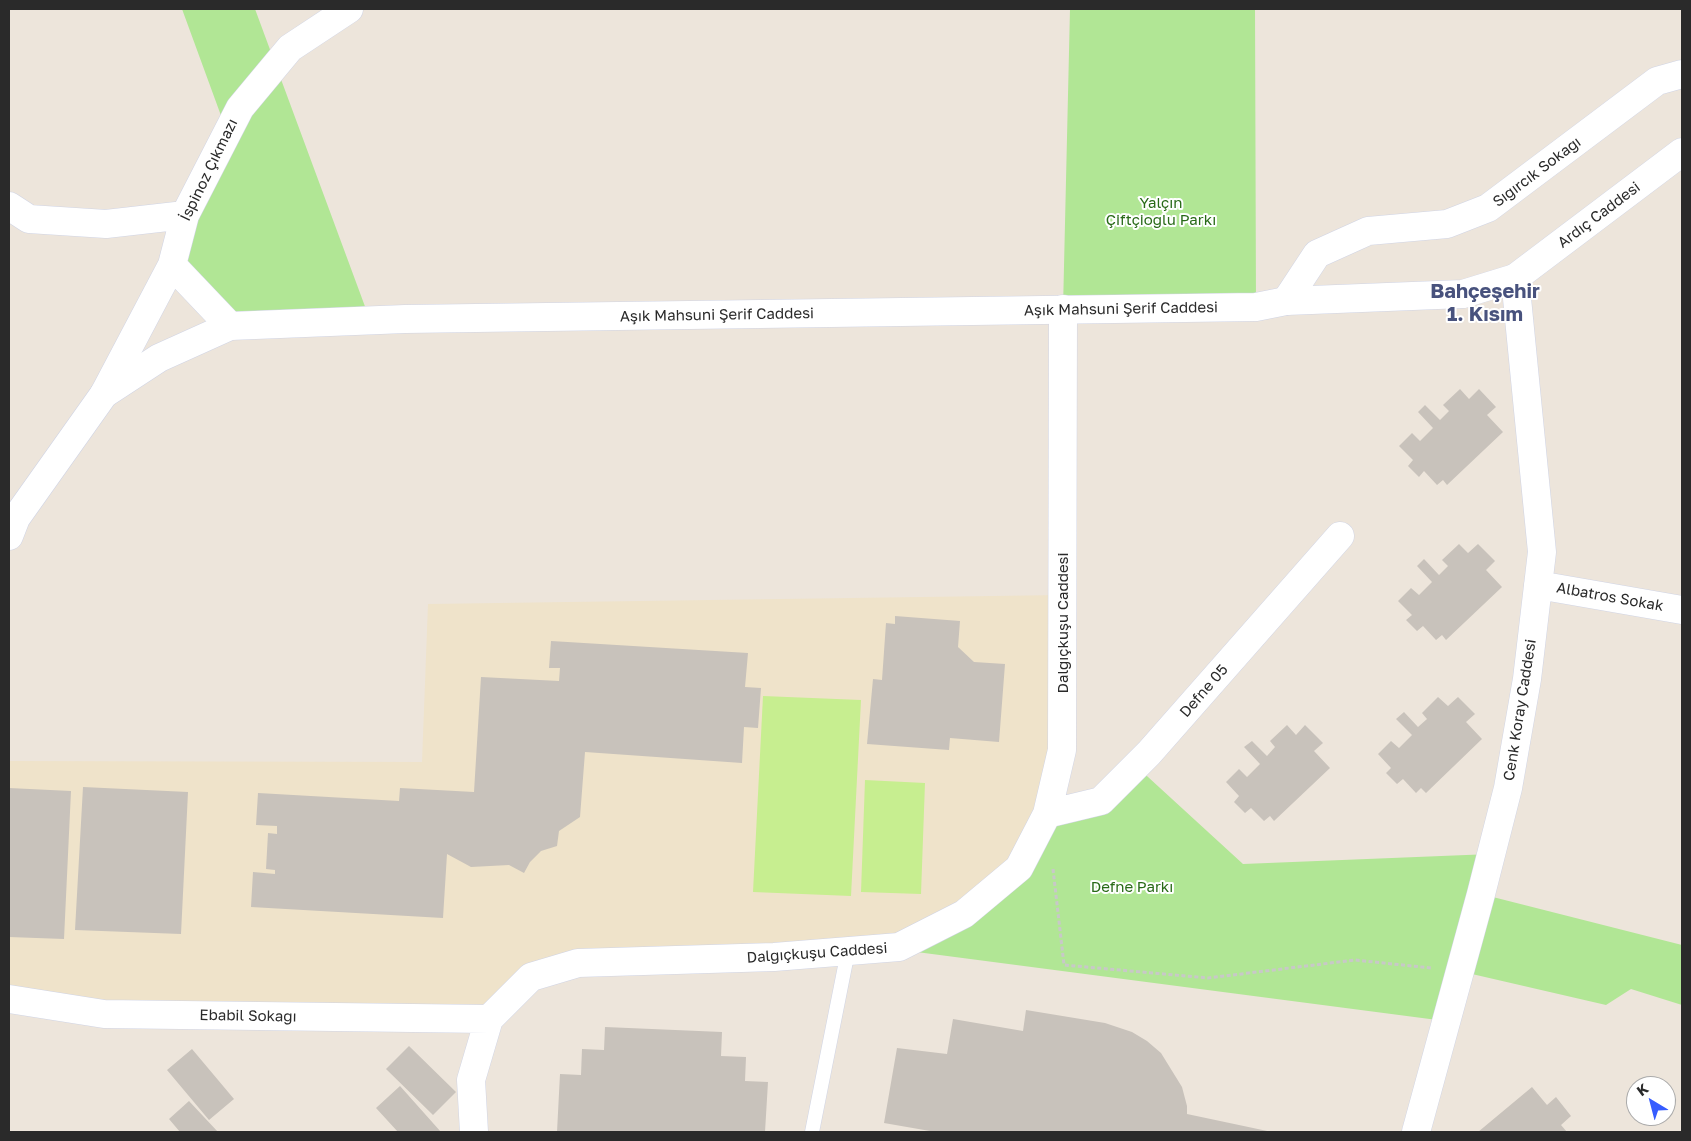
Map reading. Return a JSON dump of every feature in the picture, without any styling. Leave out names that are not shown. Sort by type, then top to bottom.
[{"type":"street","name":"İspinoz Çıkmazı","points":[[104,394],[172,265],[185,215],[240,108],[290,48],[349,9]]},
{"type":"street","name":"Sığırcık Sokağı","points":[[1286,301],[1317,254],[1368,231],[1447,224],[1488,208],[1657,81],[1682,74]]},
{"type":"street","name":"Ardıç Caddesi","points":[[1515,278],[1682,152]]},
{"type":"street","points":[[9,206],[28,219],[106,224],[185,215]]},
{"type":"street","points":[[172,265],[230,326]]},
{"type":"street","name":"Aşık Mahsuni Şerif Caddesi","points":[[9,536],[16,518],[104,394],[159,358],[230,326],[396,320],[1256,307],[1286,301],[1463,294],[1515,278]]},
{"type":"street","name":"Cenk Koray Caddesi","points":[[1416,1132],[1508,788],[1527,679],[1542,552],[1515,278]]},
{"type":"street","name":"Dalgıçkuşu Caddesi","points":[[474,1132],[471,1080],[489,1019],[531,977],[578,963],[774,957],[899,947],[964,914],[1019,868],[1047,814],[1062,750],[1063,310]]},
{"type":"street","name":"Defne 05","points":[[1047,814],[1101,801],[1149,753],[1340,536]]},
{"type":"street","name":"Albatros Sokak","points":[[1538,585],[1682,610]]},
{"type":"street","name":"Ebabil Sokağı","points":[[9,999],[104,1014],[489,1019]]},
{"type":"lane","points":[[812,1132],[848,951]]},
{"type":"path","points":[[1052,862],[1064,965],[1208,978],[1355,960],[1459,971]]},
{"type":"shaded area","points":[[1063,595],[1062,750],[1019,868],[899,947],[578,963],[489,1019],[9,999],[9,761],[422,762],[428,604]]},
{"type":"green space","points":[[182,9],[255,9],[370,320],[230,326],[172,265],[227,132]]},
{"type":"green space","name":"Yalçın Çiftçioğlu Parkı","points":[[1070,9],[1255,9],[1256,307],[1063,309]]},
{"type":"green space","points":[[763,696],[861,700],[851,896],[753,892]]},
{"type":"green space","name":"Defne Parkı","points":[[1136,766],[1243,864],[1491,854],[1481,894],[1682,945],[1682,1005],[1631,989],[1606,1005],[1459,971],[1445,1021],[886,948],[964,914],[1047,814]]},
{"type":"green space","points":[[865,780],[925,783],[921,894],[861,892]]},
{"type":"building","points":[[1460,389],[1469,399],[1479,389],[1496,407],[1487,415],[1503,432],[1447,485],[1443,480],[1437,485],[1424,471],[1419,477],[1408,466],[1413,460],[1399,446],[1412,433],[1420,441],[1433,428],[1418,412],[1425,405],[1440,420],[1449,411],[1443,405]]},
{"type":"building","points":[[1459,544],[1468,553],[1478,544],[1495,561],[1486,570],[1502,587],[1446,640],[1442,635],[1436,640],[1423,626],[1417,631],[1406,620],[1412,615],[1398,601],[1411,588],[1419,595],[1432,582],[1417,566],[1424,559],[1439,575],[1448,566],[1442,560]]},
{"type":"building","points":[[895,616],[960,621],[958,647],[974,662],[1005,664],[999,742],[950,738],[949,750],[867,744],[873,679],[882,680],[886,623],[895,624]]},
{"type":"building","points":[[551,641],[748,653],[745,687],[761,688],[758,728],[744,727],[742,763],[585,752],[580,817],[559,831],[557,846],[541,851],[530,862],[524,873],[509,865],[471,867],[447,854],[443,918],[251,907],[253,872],[275,874],[275,870],[266,869],[268,833],[277,834],[277,826],[256,825],[258,793],[399,801],[400,788],[474,792],[481,677],[559,681],[560,668],[549,668]]},
{"type":"building","points":[[1438,697],[1448,706],[1458,697],[1475,714],[1466,722],[1482,739],[1426,793],[1421,788],[1416,793],[1403,779],[1397,784],[1386,773],[1391,768],[1378,754],[1391,741],[1399,748],[1412,735],[1396,719],[1404,712],[1418,727],[1427,719],[1422,713]]},
{"type":"building","points":[[1287,725],[1296,735],[1305,725],[1323,743],[1314,751],[1330,768],[1274,821],[1270,816],[1264,821],[1251,808],[1245,813],[1234,802],[1239,796],[1226,782],[1239,769],[1247,777],[1260,764],[1244,747],[1252,741],[1267,756],[1275,747],[1270,741]]},
{"type":"building","points":[[83,787],[188,792],[181,934],[75,930]]},
{"type":"building","points":[[9,788],[71,791],[64,939],[9,937]]},
{"type":"building","points":[[1026,1010],[1105,1023],[1132,1032],[1147,1041],[1161,1053],[1182,1087],[1187,1114],[1272,1132],[930,1132],[884,1123],[897,1048],[947,1054],[953,1019],[1023,1031]]},
{"type":"building","points":[[605,1027],[722,1032],[721,1056],[746,1057],[745,1081],[768,1082],[765,1132],[557,1132],[560,1074],[581,1075],[582,1049],[604,1050]]},
{"type":"building","points":[[409,1046],[456,1092],[433,1115],[386,1069]]},
{"type":"building","points":[[192,1049],[234,1099],[209,1120],[167,1070]]},
{"type":"building","points":[[400,1086],[441,1132],[398,1132],[376,1108]]},
{"type":"building","points":[[1532,1087],[1547,1105],[1556,1097],[1571,1116],[1561,1125],[1567,1132],[1478,1132]]},
{"type":"building","points":[[189,1101],[218,1132],[180,1132],[169,1119]]},
{"type":"district","name":"Bahçeşehir 1. Kısım","points":[[1485,304]]}]
